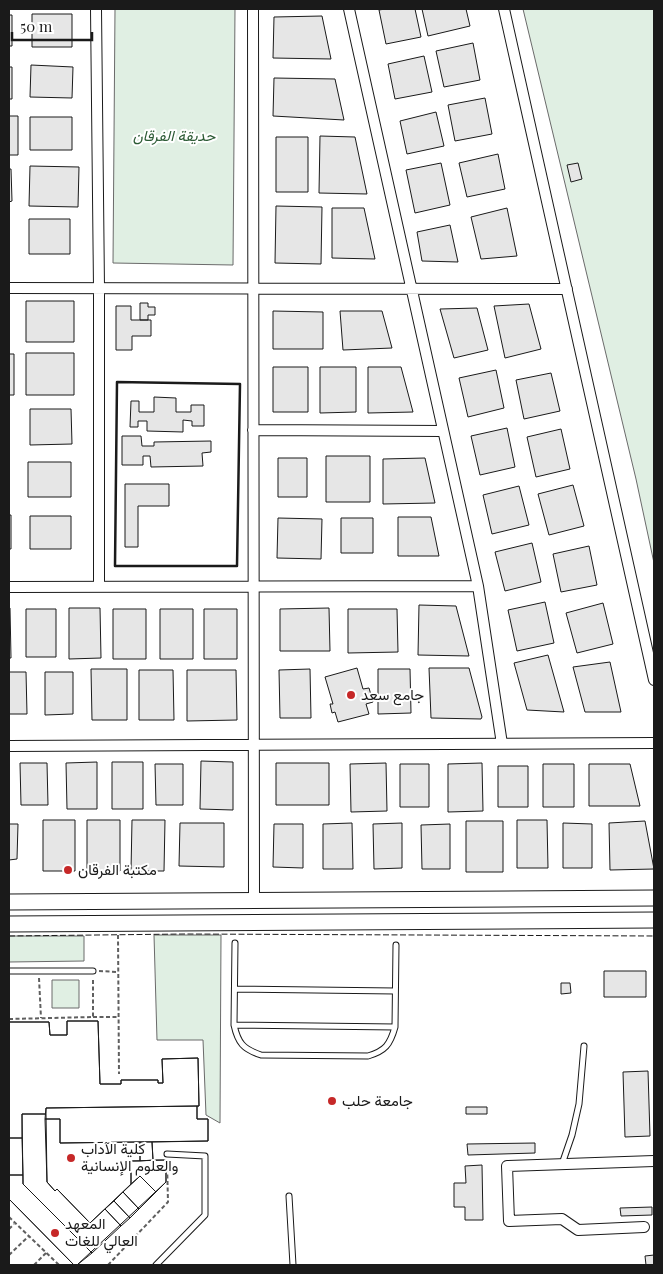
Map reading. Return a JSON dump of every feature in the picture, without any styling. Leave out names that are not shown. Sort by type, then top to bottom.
[{"type":"main road","points":[[9,902],[654,898]]},
{"type":"main road","points":[[9,924],[654,920]]},
{"type":"street","points":[[96,9],[99,288],[99,586]]},
{"type":"street","points":[[254,9],[254,901]]},
{"type":"street","points":[[349,9],[478,586],[502,744]]},
{"type":"street","points":[[504,9],[654,680]]},
{"type":"street","points":[[9,288],[567,289]]},
{"type":"street","points":[[254,430],[443,431]]},
{"type":"street","points":[[9,587],[478,586]]},
{"type":"street","points":[[9,746],[654,743]]},
{"type":"street","points":[[644,1227],[578,1230],[562,1219],[508,1221],[507,1166],[654,1161]]},
{"type":"lane","points":[[235,943],[234,1025],[237,1037],[246,1050],[260,1055],[368,1056],[382,1052],[392,1038],[395,1027],[396,944]]},
{"type":"lane","points":[[9,971],[93,971]]},
{"type":"lane","points":[[235,989],[395,991]]},
{"type":"lane","points":[[234,1025],[395,1027]]},
{"type":"lane","points":[[562,1164],[572,1135],[578,1104],[584,1046]]},
{"type":"lane","points":[[156,1265],[206,1216],[205,1156],[167,1154]]},
{"type":"lane","points":[[289,1196],[293,1265]]},
{"type":"path","points":[[118,923],[118,1074]]},
{"type":"path","points":[[39,971],[40,1018]]},
{"type":"path","points":[[93,1017],[93,971],[118,972]]},
{"type":"path","points":[[9,1019],[118,1017]]},
{"type":"path","points":[[108,1265],[168,1202],[167,1154]]},
{"type":"path","points":[[9,1217],[59,1265]]},
{"type":"path","points":[[9,1229],[15,1223]]},
{"type":"path","points":[[9,1255],[29,1236]]},
{"type":"path","points":[[34,1265],[46,1253]]},
{"type":"green space","name":"حديقة الفرقان","points":[[115,9],[235,9],[233,265],[113,263]]},
{"type":"green space","points":[[523,9],[654,9],[654,563],[636,479]]},
{"type":"green space","points":[[154,935],[221,935],[220,1123],[206,1115],[203,1040],[157,1040]]},
{"type":"green space","points":[[9,936],[84,936],[84,961],[9,962]]},
{"type":"green space","points":[[52,980],[79,980],[79,1008],[52,1008]]},
{"type":"building","points":[[415,9],[421,37],[386,44],[379,10]]},
{"type":"building","points":[[422,9],[466,9],[470,26],[428,36]]},
{"type":"building","points":[[32,14],[72,14],[72,47],[32,47]]},
{"type":"building","points":[[9,15],[12,15],[12,46],[9,46]]},
{"type":"building","points":[[322,16],[331,59],[273,58],[274,17]]},
{"type":"building","points":[[473,43],[480,80],[444,87],[436,51]]},
{"type":"building","points":[[424,56],[432,92],[395,99],[388,64]]},
{"type":"building","points":[[31,65],[73,67],[72,98],[30,97]]},
{"type":"building","points":[[9,67],[12,67],[12,99],[9,99]]},
{"type":"building","points":[[274,78],[335,79],[344,120],[273,116]]},
{"type":"building","points":[[485,98],[492,134],[455,141],[448,105]]},
{"type":"building","points":[[436,112],[444,146],[407,154],[400,121]]},
{"type":"building","points":[[9,116],[18,116],[18,155],[9,155]]},
{"type":"building","points":[[30,117],[72,117],[72,150],[30,150]]},
{"type":"building","points":[[320,136],[355,137],[367,194],[319,193]]},
{"type":"building","points":[[276,137],[308,137],[308,192],[276,192]]},
{"type":"building","points":[[498,154],[505,189],[467,197],[459,163]]},
{"type":"building","points":[[441,163],[450,205],[415,213],[406,170]]},
{"type":"building","points":[[578,163],[582,179],[571,182],[567,165]]},
{"type":"building","points":[[30,166],[79,167],[78,207],[29,206]]},
{"type":"building","points":[[9,169],[11,169],[12,201],[9,202]]},
{"type":"building","points":[[276,206],[322,207],[321,264],[275,263]]},
{"type":"building","points":[[332,208],[364,208],[375,259],[332,258]]},
{"type":"building","points":[[507,208],[517,256],[481,259],[471,217]]},
{"type":"building","points":[[29,219],[70,219],[70,254],[29,254]]},
{"type":"building","points":[[450,225],[458,262],[422,261],[417,232]]},
{"type":"building","points":[[26,301],[74,301],[74,342],[26,342]]},
{"type":"building","points":[[140,303],[148,303],[148,307],[155,307],[155,315],[148,315],[148,320],[140,320]]},
{"type":"building","points":[[529,304],[541,349],[505,358],[494,306]]},
{"type":"building","points":[[116,306],[131,306],[131,320],[151,320],[151,336],[132,336],[132,350],[116,350]]},
{"type":"building","points":[[477,308],[488,350],[454,358],[440,309]]},
{"type":"building","points":[[273,311],[323,312],[323,349],[273,349]]},
{"type":"building","points":[[340,311],[382,311],[392,348],[343,350]]},
{"type":"building","points":[[26,353],[74,353],[74,395],[26,395]]},
{"type":"building","points":[[9,354],[14,354],[14,395],[9,395]]},
{"type":"building","points":[[273,367],[308,367],[308,412],[273,412]]},
{"type":"building","points":[[320,367],[356,367],[356,412],[320,413]]},
{"type":"building","points":[[368,367],[401,367],[413,412],[368,413]]},
{"type":"building","points":[[496,370],[504,408],[468,417],[459,378]]},
{"type":"building","points":[[551,373],[560,411],[524,419],[516,380]]},
{"type":"building","points":[[154,397],[176,398],[176,412],[191,412],[191,405],[204,405],[204,426],[192,426],[192,421],[183,420],[183,432],[147,431],[147,421],[138,421],[138,427],[130,427],[131,401],[139,401],[139,412],[154,412]]},
{"type":"building","points":[[30,409],[71,409],[72,444],[30,445]]},
{"type":"building","points":[[507,428],[515,467],[480,475],[471,436]]},
{"type":"building","points":[[561,429],[570,469],[536,477],[527,437]]},
{"type":"building","points":[[122,436],[141,436],[142,446],[154,446],[154,442],[211,441],[211,452],[202,453],[203,466],[151,467],[150,456],[143,456],[143,465],[122,465]]},
{"type":"building","points":[[326,456],[370,456],[370,502],[326,502]]},
{"type":"building","points":[[278,458],[307,458],[307,497],[278,497]]},
{"type":"building","points":[[425,458],[435,503],[383,504],[383,459]]},
{"type":"building","points":[[28,462],[71,462],[71,497],[28,497]]},
{"type":"building","points":[[125,484],[169,484],[169,506],[138,506],[138,547],[125,547]]},
{"type":"building","points":[[573,485],[584,526],[549,535],[538,494]]},
{"type":"building","points":[[519,486],[529,525],[492,534],[483,495]]},
{"type":"building","points":[[9,515],[11,515],[11,549],[9,549]]},
{"type":"building","points":[[30,516],[71,516],[71,549],[30,549]]},
{"type":"building","points":[[398,517],[431,517],[439,556],[398,556]]},
{"type":"building","points":[[278,518],[322,519],[321,559],[277,558]]},
{"type":"building","points":[[341,518],[373,518],[373,553],[341,553]]},
{"type":"building","points":[[532,543],[541,582],[505,591],[495,552]]},
{"type":"building","points":[[589,546],[597,585],[561,592],[553,554]]},
{"type":"building","points":[[545,602],[554,643],[517,651],[508,610]]},
{"type":"building","points":[[603,603],[613,644],[577,653],[566,613]]},
{"type":"building","points":[[419,605],[456,606],[469,656],[418,655]]},
{"type":"building","points":[[10,608],[11,658],[9,658]]},
{"type":"building","points":[[69,608],[100,608],[101,658],[69,659]]},
{"type":"building","points":[[329,608],[330,651],[280,651],[280,609]]},
{"type":"building","points":[[26,609],[56,609],[56,657],[26,657]]},
{"type":"building","points":[[113,609],[146,609],[146,659],[113,659]]},
{"type":"building","points":[[160,609],[193,609],[193,659],[160,659]]},
{"type":"building","points":[[204,609],[237,609],[237,659],[204,659]]},
{"type":"building","points":[[348,609],[397,609],[398,652],[348,653]]},
{"type":"building","points":[[548,655],[564,712],[527,710],[514,663]]},
{"type":"building","points":[[610,662],[621,712],[585,712],[573,667]]},
{"type":"building","name":"جامع سعد","points":[[357,668],[363,689],[369,688],[373,702],[366,704],[369,714],[338,722],[335,712],[332,713],[330,704],[333,704],[325,677]]},
{"type":"building","points":[[429,668],[469,668],[481,719],[431,718]]},
{"type":"building","points":[[91,669],[127,669],[127,720],[92,720]]},
{"type":"building","points":[[310,669],[311,718],[280,718],[279,670]]},
{"type":"building","points":[[378,669],[410,669],[411,713],[378,714]]},
{"type":"building","points":[[139,670],[173,670],[174,720],[139,720]]},
{"type":"building","points":[[187,670],[236,670],[237,720],[187,721]]},
{"type":"building","points":[[9,672],[26,672],[27,714],[9,714]]},
{"type":"building","points":[[45,672],[73,672],[73,714],[45,715]]},
{"type":"building","points":[[201,761],[233,762],[233,810],[200,809]]},
{"type":"building","points":[[97,762],[97,809],[67,809],[66,763]]},
{"type":"building","points":[[112,762],[143,762],[143,809],[112,809]]},
{"type":"building","points":[[20,763],[47,763],[48,805],[21,805]]},
{"type":"building","points":[[276,763],[329,763],[329,805],[276,805]]},
{"type":"building","points":[[386,763],[387,811],[351,812],[350,764]]},
{"type":"building","points":[[482,763],[483,811],[448,812],[448,764]]},
{"type":"building","points":[[155,764],[183,764],[183,805],[156,805]]},
{"type":"building","points":[[400,764],[429,764],[429,807],[400,807]]},
{"type":"building","points":[[543,764],[574,764],[574,807],[543,807]]},
{"type":"building","points":[[589,764],[630,764],[640,806],[589,806]]},
{"type":"building","points":[[498,766],[528,766],[528,807],[498,807]]},
{"type":"building","points":[[43,820],[75,820],[75,871],[43,871]]},
{"type":"building","points":[[87,820],[120,820],[120,871],[87,871]]},
{"type":"building","points":[[132,820],[165,820],[164,871],[131,871]]},
{"type":"building","points":[[517,820],[547,820],[548,868],[517,868]]},
{"type":"building","points":[[466,821],[503,821],[503,872],[466,872]]},
{"type":"building","points":[[645,821],[654,869],[610,870],[609,823]]},
{"type":"building","points":[[180,823],[224,823],[224,867],[179,866]]},
{"type":"building","points":[[352,823],[353,869],[323,869],[323,824]]},
{"type":"building","points":[[402,823],[402,868],[374,869],[373,824]]},
{"type":"building","points":[[563,823],[592,824],[592,868],[563,868]]},
{"type":"building","points":[[9,824],[18,824],[17,859],[9,860]]},
{"type":"building","points":[[274,824],[303,824],[303,868],[273,867]]},
{"type":"building","points":[[450,824],[450,869],[422,869],[421,825]]},
{"type":"building","points":[[604,971],[646,971],[646,997],[604,997]]},
{"type":"building","points":[[561,983],[570,983],[571,993],[561,994]]},
{"type":"building","points":[[67,1021],[98,1021],[100,1084],[121,1084],[121,1080],[158,1080],[158,1083],[163,1083],[162,1059],[198,1058],[199,1106],[197,1106],[197,1119],[208,1119],[208,1141],[152,1142],[153,1160],[166,1160],[166,1182],[77,1265],[74,1265],[9,1199],[9,1175],[23,1175],[22,1138],[9,1138],[9,1022],[49,1022],[50,1035],[67,1035]],"holes":[[[45,1119],[60,1119],[60,1143],[140,1142],[140,1161],[131,1161],[131,1184],[90,1223],[57,1189],[55,1191],[47,1182]]]},
{"type":"building","points":[[67,1021],[98,1021],[100,1084],[121,1084],[121,1080],[158,1080],[158,1083],[163,1083],[162,1059],[198,1058],[199,1106],[46,1108],[46,1114],[22,1114],[22,1138],[9,1138],[9,1022],[49,1022],[50,1035],[67,1035]]},
{"type":"building","points":[[648,1071],[650,1136],[625,1137],[623,1072]]},
{"type":"building","points":[[197,1106],[197,1119],[208,1119],[208,1141],[60,1143],[60,1119],[45,1119],[46,1108]]},
{"type":"building","points":[[466,1107],[487,1107],[487,1114],[466,1114]]},
{"type":"building","points":[[22,1114],[46,1114],[47,1182],[55,1191],[57,1189],[90,1223],[105,1209],[121,1226],[92,1253],[23,1184]]},
{"type":"building","points":[[140,1142],[152,1142],[153,1160],[140,1161]]},
{"type":"building","points":[[535,1143],[535,1153],[468,1155],[467,1144]]},
{"type":"building","points":[[166,1160],[166,1182],[156,1192],[140,1176],[131,1184],[131,1161]]},
{"type":"building","points":[[482,1165],[483,1220],[465,1220],[465,1207],[454,1207],[454,1183],[466,1183],[465,1166]]},
{"type":"building","points":[[9,1175],[23,1175],[23,1184],[92,1253],[77,1265],[74,1265],[9,1199]]},
{"type":"building","points":[[140,1176],[156,1192],[139,1209],[123,1192]]},
{"type":"building","points":[[123,1192],[139,1209],[130,1218],[114,1201]]},
{"type":"building","points":[[114,1201],[130,1218],[121,1226],[105,1209]]},
{"type":"building","points":[[652,1207],[652,1215],[621,1216],[620,1208]]},
{"type":"building","points":[[654,1255],[654,1265],[646,1265],[645,1256]]},
{"type":"fence","points":[[9,936],[185,934],[654,936]]},
{"type":"wall","points":[[117,382],[240,384],[237,566],[115,566],[117,382]]},
{"type":"place","name":"جامع سعد","points":[[351,695]]},
{"type":"place","name":"مكتبة الفرقان","points":[[68,870]]},
{"type":"place","name":"جامعة حلب","points":[[332,1101]]},
{"type":"place","name":"كلية الآداب والعلوم الإنسانية","points":[[71,1158]]},
{"type":"place","name":"المعهد العالي للغات","points":[[55,1233]]}]
